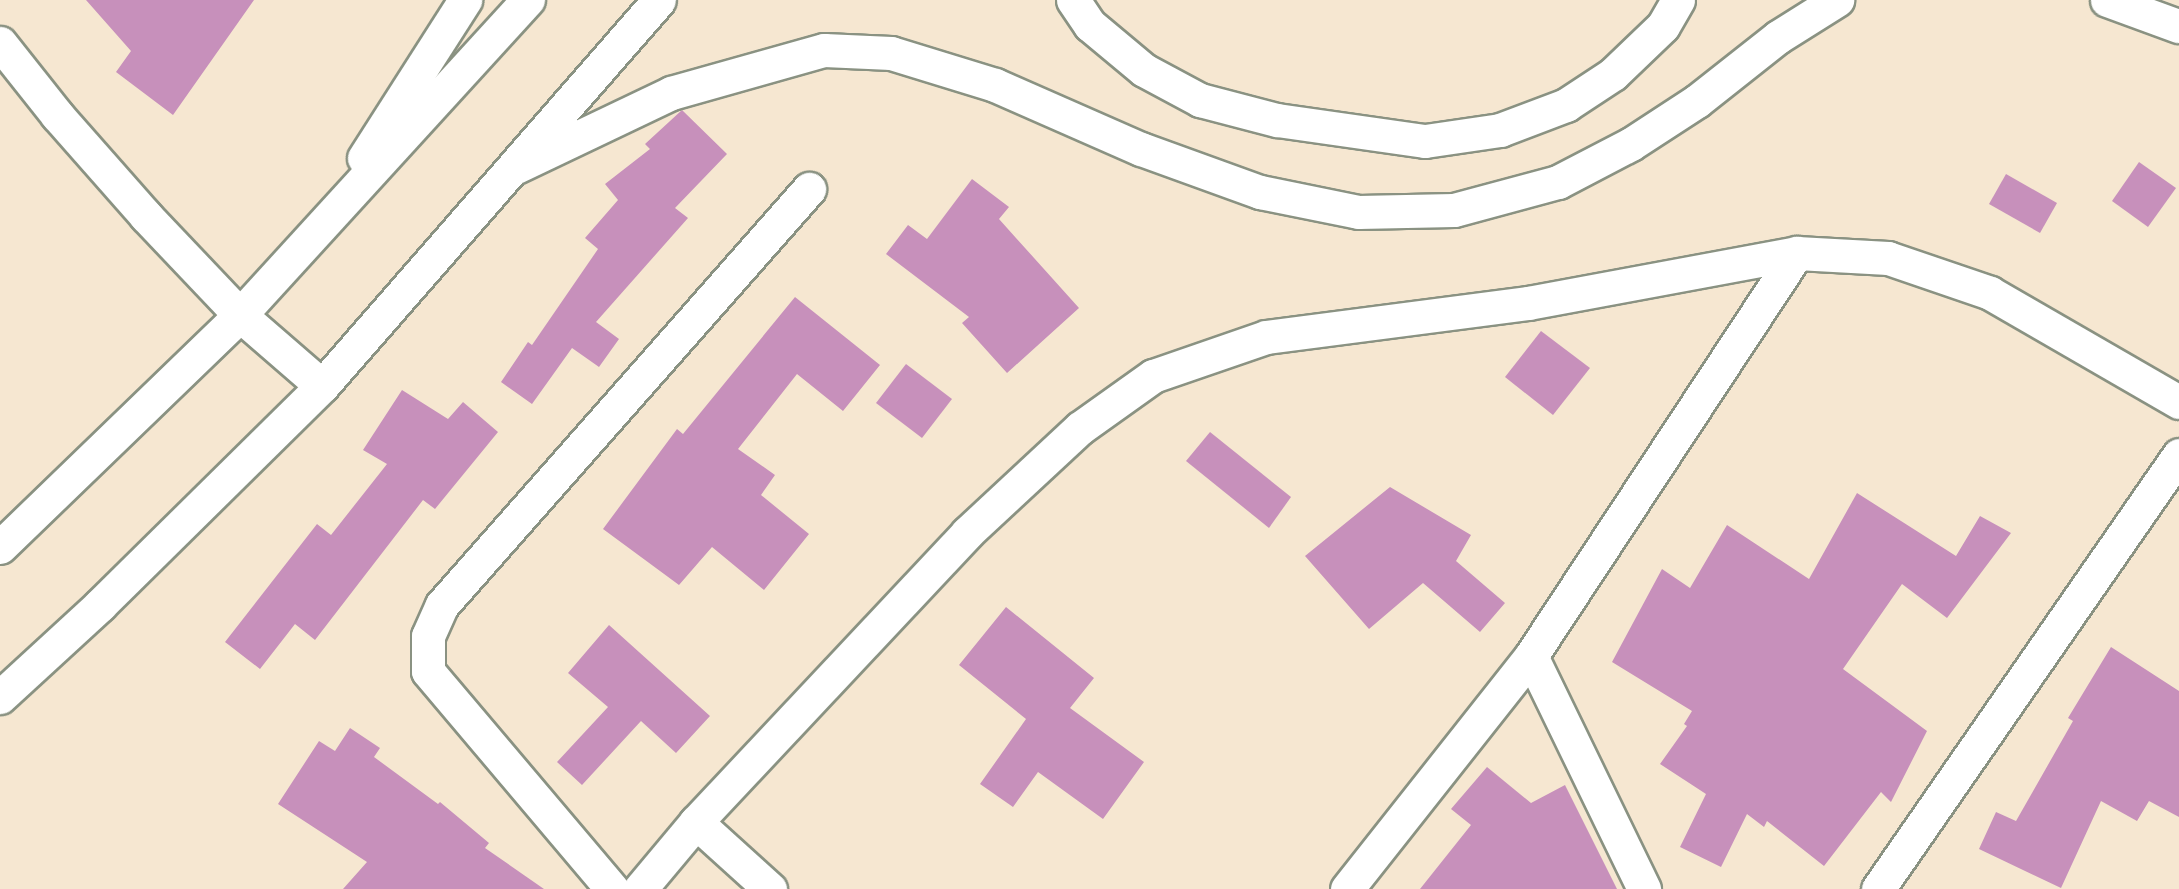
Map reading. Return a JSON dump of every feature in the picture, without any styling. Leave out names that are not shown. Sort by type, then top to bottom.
[{"type":"main road","points":[[335,209],[388,117],[465,0]]},
{"type":"main road","points":[[0,547],[240,315],[528,0]]},
{"type":"main road","points":[[0,697],[100,605],[322,386],[516,167],[659,0]]},
{"type":"main road","points":[[1072,0],[1090,25],[1144,70],[1200,100],[1289,122],[1425,141],[1500,130],[1566,105],[1612,74],[1663,26],[1678,0]]},
{"type":"main road","points":[[516,167],[671,93],[824,50],[891,53],[995,85],[1140,148],[1260,192],[1358,212],[1454,210],[1558,182],[1631,144],[1697,101],[1779,37],[1837,0]]},
{"type":"main road","points":[[2106,0],[2178,26]]},
{"type":"main road","points":[[0,43],[64,124],[240,315],[322,386]]},
{"type":"main road","points":[[612,889],[428,671],[428,636],[442,605],[808,189]]},
{"type":"main road","points":[[640,889],[696,822],[967,532],[1080,428],[1153,376],[1266,337],[1528,303],[1797,253],[1888,258],[1990,293],[2179,402]]},
{"type":"main road","points":[[1347,889],[1531,656],[1797,253]]},
{"type":"main road","points":[[1878,889],[2179,455]]},
{"type":"main road","points":[[1531,656],[1644,889]]},
{"type":"main road","points":[[696,822],[770,889]]},
{"type":"building","points":[[86,0],[254,0],[173,115],[116,72],[131,51]]},
{"type":"building","points":[[682,110],[727,154],[675,208],[688,218],[596,322],[619,339],[599,367],[572,348],[532,404],[501,382],[528,342],[532,345],[598,249],[585,238],[618,200],[605,184],[650,149],[645,144]]},
{"type":"building","points":[[2139,162],[2176,188],[2148,227],[2112,201]]},
{"type":"building","points":[[2006,174],[2057,203],[2040,233],[1989,204]]},
{"type":"building","points":[[972,179],[1009,207],[999,219],[1079,308],[1007,373],[962,323],[969,317],[886,254],[908,225],[927,239]]},
{"type":"building","points":[[795,297],[880,365],[843,411],[797,374],[738,449],[775,475],[761,495],[809,534],[764,590],[712,547],[679,585],[603,529],[677,429],[683,434]]},
{"type":"building","points":[[1541,331],[1590,368],[1553,415],[1505,377]]},
{"type":"building","points":[[906,364],[952,399],[922,438],[876,403]]},
{"type":"building","points":[[402,390],[448,419],[463,402],[498,432],[435,509],[423,500],[315,640],[295,624],[260,669],[225,642],[317,524],[331,535],[387,464],[363,450]]},
{"type":"building","points":[[1210,432],[1291,497],[1269,528],[1186,461]]},
{"type":"building","points":[[1390,487],[1471,535],[1456,561],[1505,603],[1480,632],[1423,583],[1369,629],[1305,556]]},
{"type":"building","points":[[1857,493],[1956,556],[1980,516],[2011,533],[1947,618],[1902,584],[1843,669],[1927,731],[1891,802],[1881,792],[1824,866],[1767,821],[1764,827],[1747,814],[1721,867],[1680,847],[1706,794],[1660,764],[1687,726],[1684,724],[1692,711],[1612,662],[1662,569],[1690,588],[1727,525],[1809,579]]},
{"type":"building","points":[[1006,607],[1094,678],[1070,708],[1144,762],[1103,819],[1038,772],[1013,807],[980,784],[1026,719],[959,665]]},
{"type":"building","points":[[609,625],[710,716],[676,753],[641,721],[582,785],[557,762],[608,707],[568,673]]},
{"type":"building","points":[[2111,647],[2179,691],[2179,817],[2149,801],[2137,821],[2101,801],[2061,888],[1979,849],[1996,812],[2016,821],[2073,721],[2068,718]]},
{"type":"building","points":[[350,728],[380,748],[374,757],[438,804],[440,802],[489,843],[485,848],[544,889],[343,889],[367,862],[278,804],[319,741],[335,751]]},
{"type":"building","points":[[1487,767],[1531,803],[1565,785],[1617,889],[1420,889],[1471,825],[1451,809]]}]
